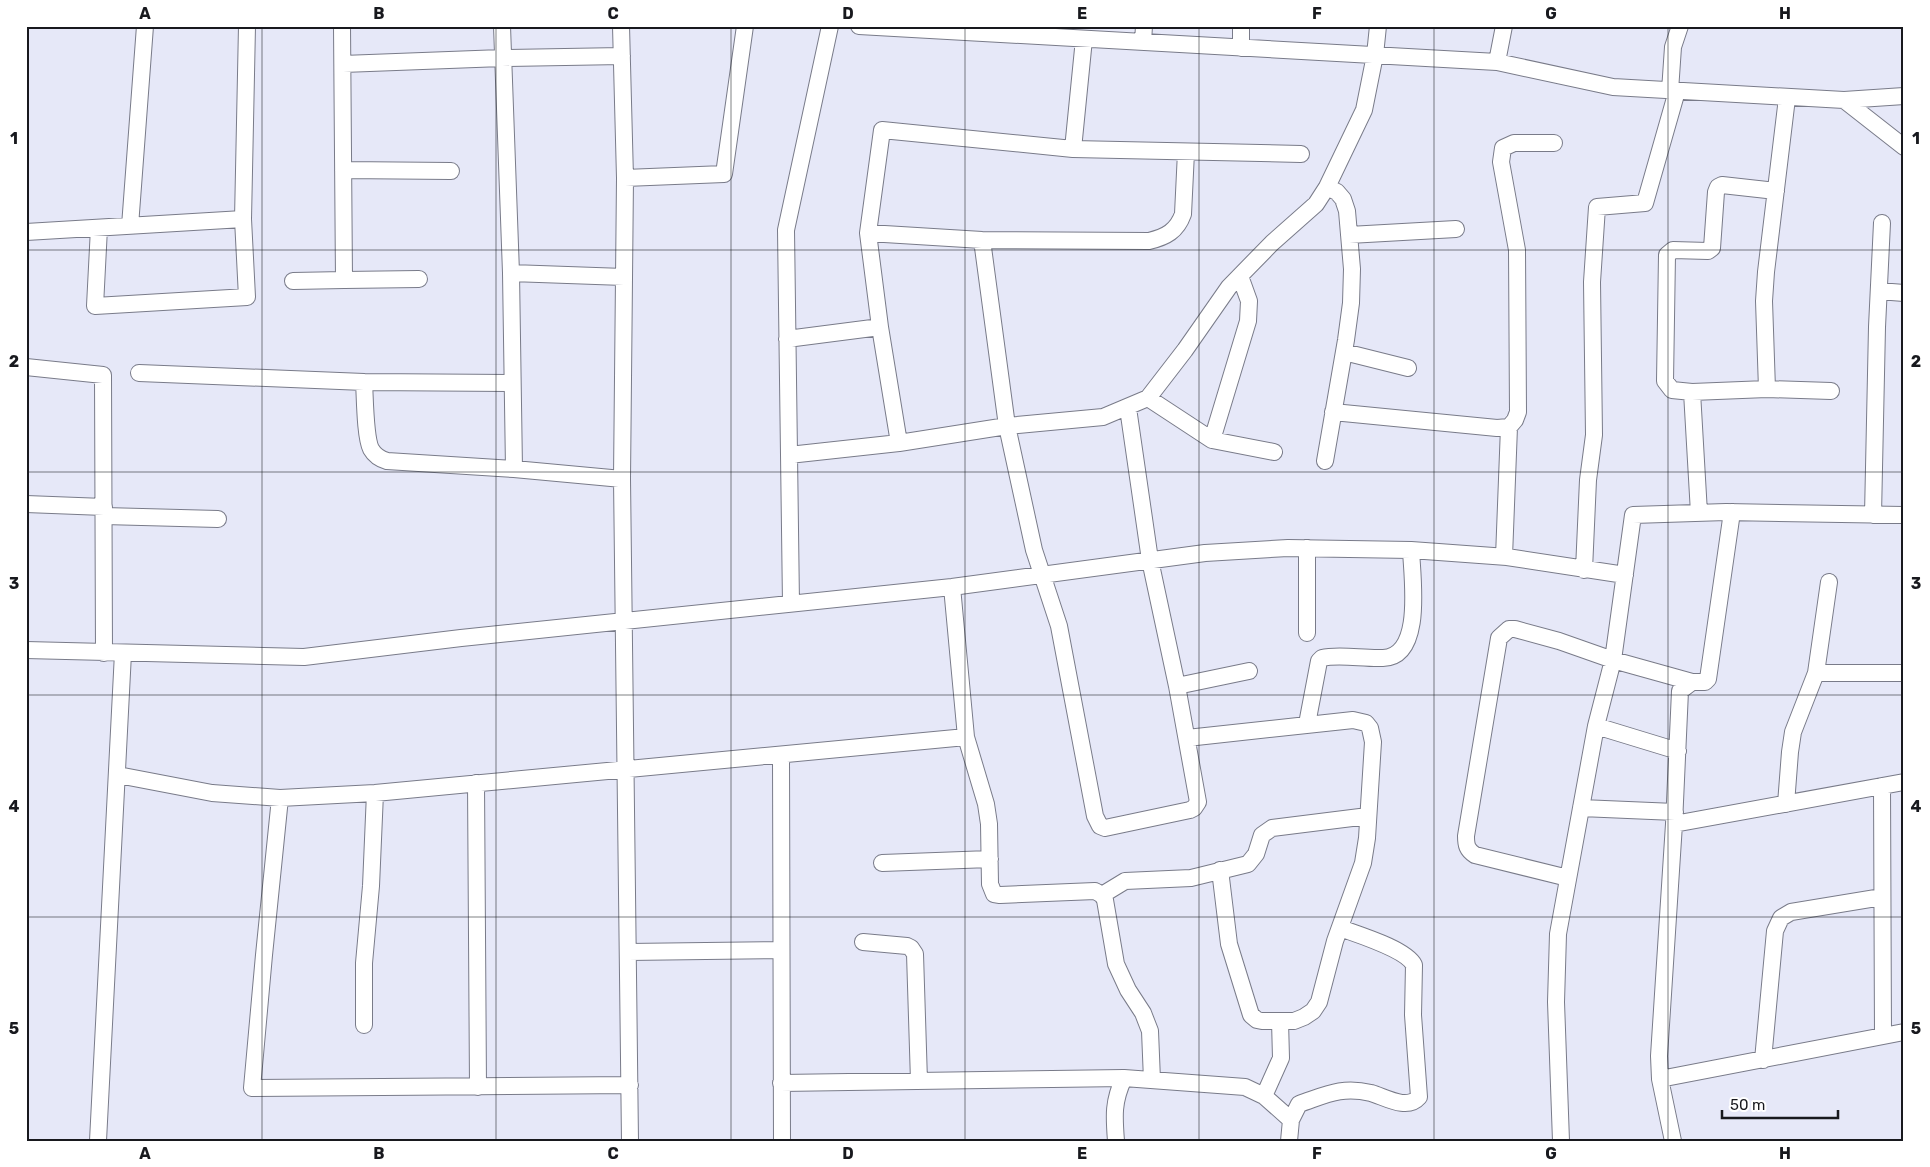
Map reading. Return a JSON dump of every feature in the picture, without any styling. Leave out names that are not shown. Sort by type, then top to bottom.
[{"type":"street","points":[[130,226],[145,26]]},
{"type":"street","points":[[99,228],[95,306],[247,297],[243,219],[247,26]]},
{"type":"street","points":[[342,26],[344,280]]},
{"type":"street","points":[[502,26],[511,273],[514,469]]},
{"type":"street","points":[[621,26],[625,178],[622,479],[630,1141]]},
{"type":"street","points":[[625,178],[724,174],[745,26]]},
{"type":"street","points":[[791,604],[786,230],[830,26]]},
{"type":"street","points":[[859,26],[959,29],[1084,39],[1144,34],[1241,48],[1497,62],[1614,87],[1844,100],[1904,96]]},
{"type":"street","points":[[1241,26],[1241,48]]},
{"type":"street","points":[[789,455],[899,443],[1007,426],[1103,417],[1148,398],[1185,350],[1229,287],[1272,243],[1316,204],[1327,187],[1364,110],[1375,55],[1378,26]]},
{"type":"street","points":[[1497,62],[1504,26]]},
{"type":"street","points":[[1584,570],[1588,480],[1594,435],[1592,282],[1597,207],[1645,203],[1673,91],[1673,47],[1680,26]]},
{"type":"street","points":[[1073,149],[1084,39]]},
{"type":"street","points":[[343,64],[622,56]]},
{"type":"street","points":[[1768,389],[1764,301],[1787,98]]},
{"type":"street","points":[[1844,100],[1904,147]]},
{"type":"street","points":[[899,443],[880,327],[868,232],[882,130],[1073,149],[1301,154]]},
{"type":"street","points":[[1504,557],[1509,428],[1518,412],[1517,250],[1501,154],[1503,148],[1508,144],[1554,142]]},
{"type":"street","points":[[868,232],[982,240],[1148,241],[1166,236],[1180,222],[1183,214],[1186,152]]},
{"type":"street","points":[[344,170],[451,171]]},
{"type":"street","points":[[1776,191],[1722,185],[1718,187],[1716,192],[1712,248],[1708,251],[1673,250],[1667,255],[1665,381],[1672,390],[1692,392],[1768,389],[1830,390]]},
{"type":"street","points":[[1325,461],[1351,303],[1352,269],[1343,199],[1337,192],[1327,187]]},
{"type":"street","points":[[26,232],[243,219]]},
{"type":"street","points":[[1873,515],[1882,223]]},
{"type":"street","points":[[1349,235],[1456,229]]},
{"type":"street","points":[[982,240],[1007,426],[1034,550],[1059,626],[1095,816],[1100,826],[1105,828],[1194,808],[1198,802],[1177,686],[1150,560],[1128,408]]},
{"type":"street","points":[[511,273],[624,277]]},
{"type":"street","points":[[1212,440],[1248,320],[1249,300],[1240,276]]},
{"type":"street","points":[[292,281],[419,279]]},
{"type":"street","points":[[1879,291],[1904,293]]},
{"type":"street","points":[[787,339],[880,327]]},
{"type":"street","points":[[1344,352],[1408,368]]},
{"type":"street","points":[[26,367],[104,375],[104,653]]},
{"type":"street","points":[[139,374],[364,382],[512,383]]},
{"type":"street","points":[[364,382],[369,444],[380,459],[622,479]]},
{"type":"street","points":[[1692,392],[1699,512]]},
{"type":"street","points":[[1148,398],[1212,440],[1274,452]]},
{"type":"street","points":[[1333,412],[1509,428]]},
{"type":"street","points":[[26,504],[218,518]]},
{"type":"street","points":[[1568,878],[1474,855],[1466,845],[1499,638],[1509,629],[1515,629],[1559,641],[1613,660],[1692,682],[1705,682],[1710,674],[1732,512]]},
{"type":"street","points":[[1561,1141],[1556,968],[1558,934],[1596,726],[1613,660],[1634,515],[1732,512],[1904,515]]},
{"type":"street","points":[[26,650],[304,657],[952,587],[1205,553],[1307,548],[1411,550],[1504,557],[1625,575]]},
{"type":"street","points":[[1307,548],[1307,633]]},
{"type":"street","points":[[1307,724],[1322,658],[1385,658],[1398,654],[1404,646],[1408,637],[1414,605],[1411,550]]},
{"type":"street","points":[[1786,804],[1793,732],[1816,673],[1829,582]]},
{"type":"street","points":[[952,587],[966,737],[986,804],[989,824],[990,884],[994,894],[1095,891],[1102,895],[1106,900],[1116,964],[1128,990],[1143,1013],[1150,1031],[1152,1080]]},
{"type":"street","points":[[98,1141],[123,653]]},
{"type":"street","points":[[1177,686],[1249,671]]},
{"type":"street","points":[[1816,673],[1904,673]]},
{"type":"street","points":[[1672,1141],[1660,1079],[1659,1056],[1680,691],[1692,682]]},
{"type":"street","points":[[1187,738],[1353,720],[1366,723],[1370,728],[1373,742],[1363,863],[1340,928],[1319,1002],[1313,1011],[1304,1017],[1294,1021],[1257,1020],[1254,1018],[1229,944],[1220,870]]},
{"type":"street","points":[[1596,726],[1678,751]]},
{"type":"street","points":[[118,775],[212,793],[280,798],[375,793],[966,737]]},
{"type":"street","points":[[782,755],[782,1141]]},
{"type":"street","points":[[1581,808],[1674,818],[1786,804],[1904,782]]},
{"type":"street","points":[[476,784],[478,1087]]},
{"type":"street","points":[[1882,786],[1883,1036]]},
{"type":"street","points":[[364,1025],[364,963],[371,886],[375,793]]},
{"type":"street","points":[[280,798],[252,1088],[630,1085]]},
{"type":"street","points":[[1102,895],[1125,881],[1191,878],[1238,867],[1252,860],[1262,835],[1272,828],[1368,816]]},
{"type":"street","points":[[882,863],[990,859]]},
{"type":"street","points":[[1764,1060],[1775,931],[1781,918],[1790,912],[1882,897]]},
{"type":"street","points":[[1289,1141],[1291,1120],[1299,1104],[1340,1090],[1350,1089],[1371,1093],[1405,1104],[1415,1101],[1418,1097],[1413,1015],[1414,965],[1411,959],[1401,952],[1340,928]]},
{"type":"street","points":[[863,942],[907,946],[915,954],[919,1081]]},
{"type":"street","points":[[628,952],[781,950]]},
{"type":"street","points":[[1264,1096],[1280,1058],[1280,1021]]},
{"type":"street","points":[[1660,1079],[1904,1032]]},
{"type":"street","points":[[781,1083],[1124,1078],[1152,1080],[1245,1087],[1264,1096],[1291,1120]]},
{"type":"street","points":[[1116,1141],[1114,1105],[1124,1078]]}]
